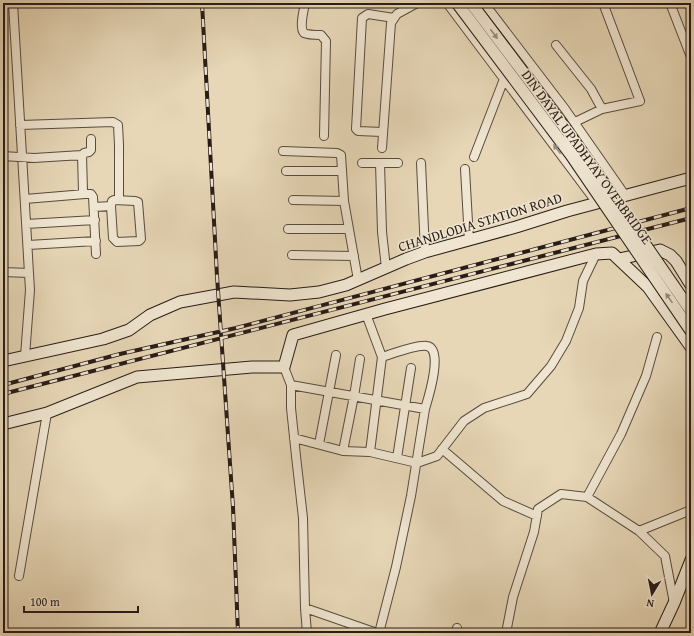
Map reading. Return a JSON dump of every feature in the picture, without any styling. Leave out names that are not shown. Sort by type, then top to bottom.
[{"type":"street","points":[[13,3],[30,273],[25,356]]},
{"type":"street","points":[[305,3],[302,27],[303,31],[306,34],[321,35],[326,41],[324,136]]},
{"type":"street","points":[[382,148],[391,23],[398,14],[417,3]]},
{"type":"street","points":[[447,3],[597,203]]},
{"type":"street","name":"DIN DAYAL UPADHYAY OVERBRIDGE","points":[[457,3],[571,155],[691,331]]},
{"type":"street","name":"DIN DAYAL UPADHYAY OVERBRIDGE","points":[[471,3],[565,128],[691,311]]},
{"type":"street","points":[[484,3],[575,122],[625,196]]},
{"type":"street","points":[[575,122],[602,109],[640,101],[603,3]]},
{"type":"street","points":[[670,3],[691,58]]},
{"type":"street","points":[[382,132],[358,131],[356,129],[362,18],[368,14],[394,18]]},
{"type":"street","points":[[556,45],[591,89],[602,109]]},
{"type":"street","points":[[474,157],[504,79],[530,62]]},
{"type":"street","points":[[20,125],[113,122],[118,125],[120,145],[119,197]]},
{"type":"street","points":[[3,156],[34,158],[82,155],[91,150],[91,139]]},
{"type":"street","points":[[283,152],[337,153],[342,157],[344,200],[358,280]]},
{"type":"street","points":[[82,155],[83,192],[85,194]]},
{"type":"street","points":[[362,163],[398,162]]},
{"type":"street","points":[[380,163],[382,232],[386,268]]},
{"type":"street","points":[[421,163],[425,252]]},
{"type":"street","points":[[465,170],[469,240]]},
{"type":"street","points":[[286,171],[342,171]]},
{"type":"street","name":"CHANDLODIA STATION ROAD","points":[[3,361],[103,339],[130,330],[150,315],[180,302],[234,292],[290,295],[320,292],[358,280],[425,252],[691,178]]},
{"type":"street","points":[[25,199],[92,194],[95,220],[96,254]]},
{"type":"street","points":[[114,200],[138,202],[141,239],[139,241],[118,242],[113,238],[112,206],[112,201],[114,200]]},
{"type":"street","points":[[292,200],[344,200]]},
{"type":"street","points":[[94,207],[112,206]]},
{"type":"street","points":[[26,224],[95,220]]},
{"type":"street","points":[[288,229],[349,229]]},
{"type":"street","points":[[28,245],[96,241]]},
{"type":"street","points":[[618,259],[660,250],[670,255],[689,279]]},
{"type":"street","points":[[307,633],[303,518],[291,408],[291,385],[284,367],[293,335],[366,314],[596,254],[612,253],[648,287],[691,347]]},
{"type":"street","points":[[294,438],[343,451],[370,452],[417,462],[437,456],[464,420],[484,408],[527,394],[550,366],[566,341],[579,308],[583,281],[596,254]]},
{"type":"street","points":[[292,256],[354,256]]},
{"type":"street","points":[[3,272],[30,273]]},
{"type":"street","points":[[366,314],[382,357],[370,452]]},
{"type":"street","points":[[587,497],[621,434],[646,376],[657,337]]},
{"type":"street","points":[[305,608],[378,633],[396,567],[411,496],[425,409],[434,379],[433,353],[431,348],[427,346],[420,346],[382,357]]},
{"type":"street","points":[[318,444],[336,355]]},
{"type":"street","points":[[343,451],[360,359]]},
{"type":"street","points":[[3,424],[47,413],[137,378],[252,367],[284,367]]},
{"type":"street","points":[[397,458],[411,368]]},
{"type":"street","points":[[291,385],[425,409]]},
{"type":"street","points":[[18,576],[47,413]]},
{"type":"street","points":[[442,448],[503,501],[537,516]]},
{"type":"street","points":[[506,633],[514,597],[534,532],[538,510],[561,494],[587,497],[639,531],[665,556],[674,603]]},
{"type":"street","points":[[639,531],[691,510]]},
{"type":"street","points":[[660,633],[691,560]]},
{"type":"railway","points":[[202,3],[217,276],[233,507],[238,633]]},
{"type":"railway","points":[[3,385],[120,354],[236,328],[691,208]]},
{"type":"railway","points":[[3,394],[691,218]]}]
